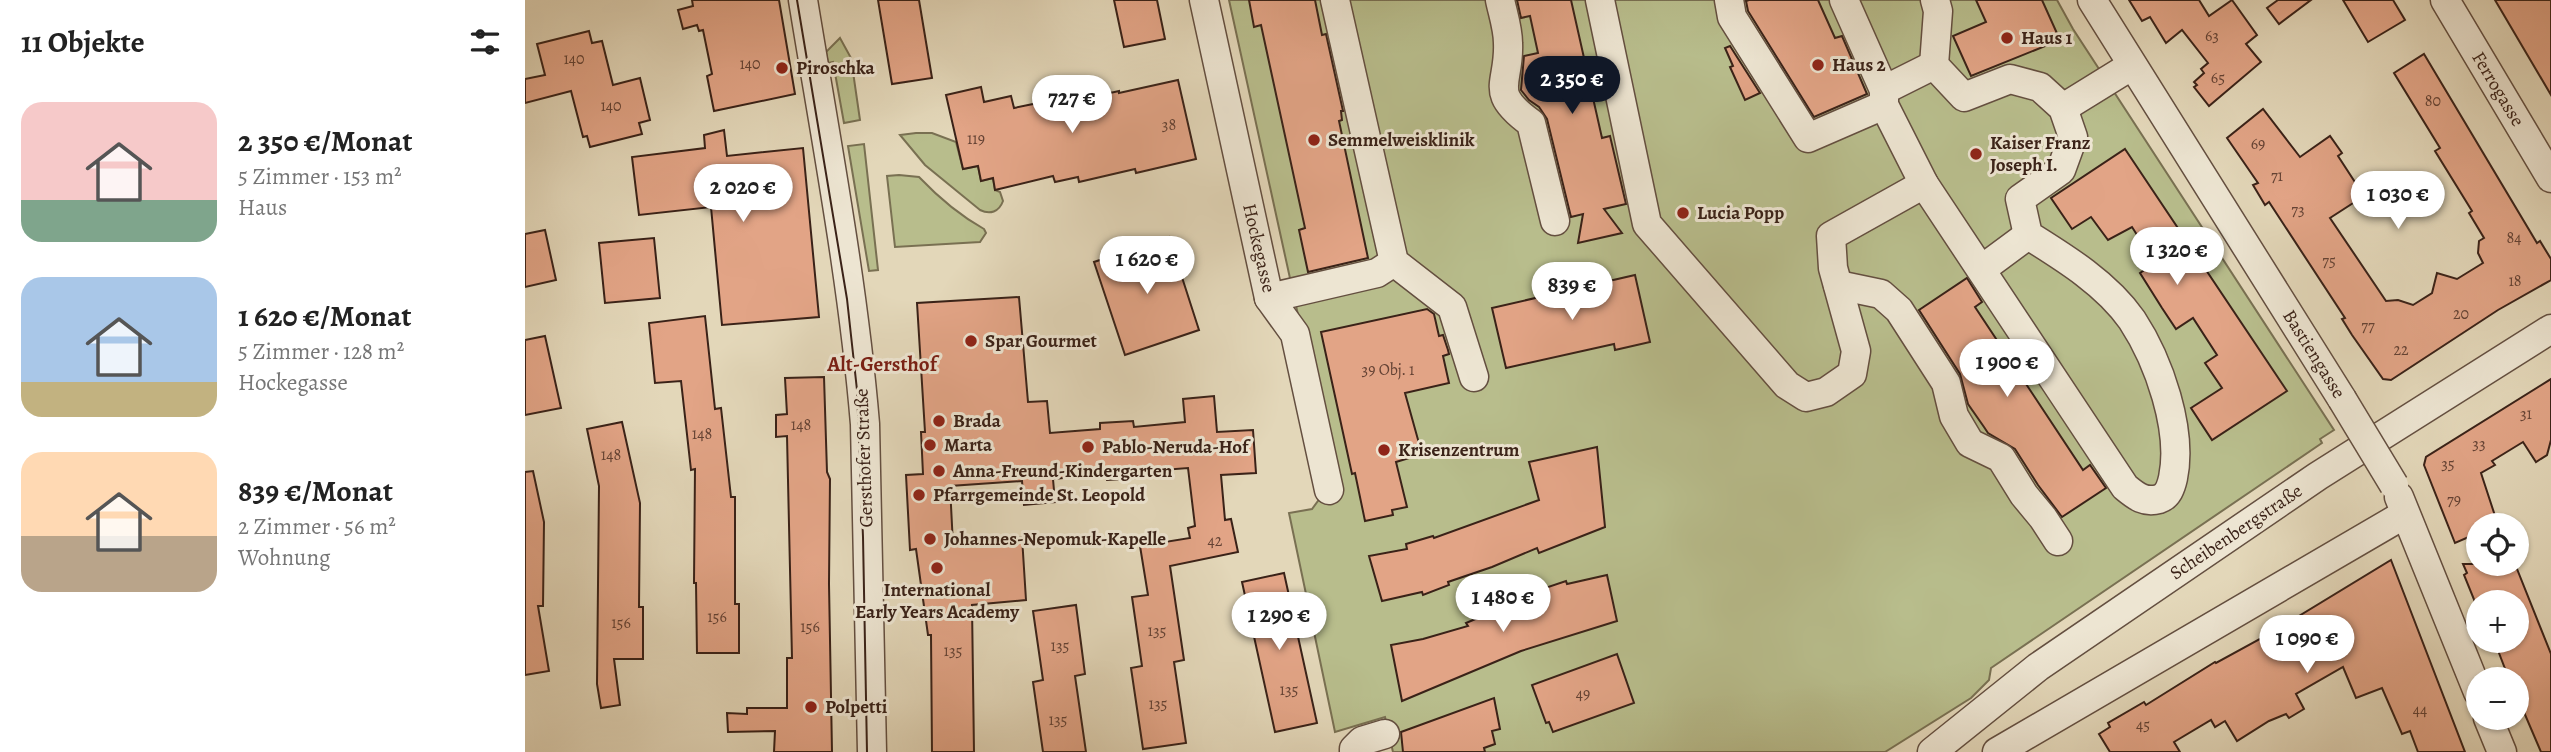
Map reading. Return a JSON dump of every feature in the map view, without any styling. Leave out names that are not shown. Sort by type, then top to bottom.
[{"type":"street","name":"Gersthofer Straße","points":[[803,0],[851,286],[865,424],[872,752]]},
{"type":"street","name":"Hockegasse","points":[[1205,0],[1269,298],[1294,334],[1329,491]]},
{"type":"street","points":[[1335,0],[1394,262],[1452,307],[1474,377]]},
{"type":"street","points":[[1500,0],[1509,40],[1502,79],[1505,96],[1515,112],[1531,123],[1555,221]]},
{"type":"street","points":[[1599,0],[1647,224],[1787,385],[1806,397],[1826,392],[1852,374],[1856,351],[1833,268],[1831,236],[1924,184]]},
{"type":"street","points":[[1729,0],[1732,17],[1808,138],[1884,98],[1934,65]]},
{"type":"street","points":[[1844,0],[1884,98],[1924,184],[2125,487],[2139,499],[2153,500],[2164,497],[2172,486],[2176,464],[2175,435],[2163,386],[2144,342],[2131,319],[2101,288],[2084,273],[2028,236],[2020,199],[2061,170],[2073,137],[2063,108],[2040,87],[2010,79],[1964,97],[1934,65],[1938,10],[1935,0]]},
{"type":"street","name":"Bastiengasse","points":[[2092,0],[2394,485],[2468,667]]},
{"type":"street","name":"Ferrogasse","points":[[2445,0],[2551,178]]},
{"type":"street","points":[[2063,108],[2131,66]]},
{"type":"street","points":[[1982,269],[2028,236]]},
{"type":"street","points":[[1269,298],[1377,273],[1394,262]]},
{"type":"street","points":[[1838,285],[1881,294],[1899,310],[1946,383],[1954,416],[1970,443],[2001,458],[2058,541]]},
{"type":"street","name":"Scheibenbergstraße","points":[[1933,752],[2038,667],[2318,476],[2551,328]]},
{"type":"street","points":[[1997,752],[2405,514]]},
{"type":"street","points":[[2493,730],[2503,752]]},
{"type":"street","points":[[1354,752],[1362,741],[1385,734]]},
{"type":"green space","points":[[1229,0],[2057,0],[2073,29],[2334,430],[2320,439],[2322,443],[1991,668],[1989,680],[1971,698],[1885,752],[1393,752],[1385,717],[1335,732],[1289,513],[1312,509],[1334,479]]},
{"type":"green space","points":[[840,38],[851,58],[860,120],[844,123],[833,62],[828,63],[826,52]]},
{"type":"green space","points":[[932,133],[956,142],[963,169],[978,166],[981,181],[993,178],[995,190],[1000,192],[1003,201],[999,208],[991,212],[980,210],[925,165],[900,135]]},
{"type":"green space","points":[[864,144],[878,270],[869,271],[848,146]]},
{"type":"green space","points":[[887,176],[919,177],[950,206],[984,229],[986,233],[980,242],[895,247]]},
{"type":"building","points":[[692,0],[779,0],[795,94],[714,111],[707,76],[712,74],[703,30],[699,31],[697,25],[683,29],[678,10],[693,6]]},
{"type":"building","points":[[878,0],[919,0],[932,78],[892,84]]},
{"type":"building","points":[[1114,0],[1157,0],[1165,39],[1124,47]]},
{"type":"building","name":"Semmelweisklinik","points":[[1249,0],[1315,0],[1322,35],[1326,34],[1343,111],[1342,120],[1339,121],[1368,258],[1308,272],[1299,230],[1305,228],[1261,25],[1254,27]]},
{"type":"building","points":[[1517,0],[1571,0],[1602,138],[1610,136],[1626,204],[1604,209],[1622,233],[1578,243],[1583,214],[1571,217],[1547,119],[1521,90],[1524,56],[1538,53],[1530,16],[1521,18]]},
{"type":"building","name":"Haus 2","points":[[1818,0],[1835,38],[1842,36],[1867,94],[1814,117],[1748,11],[1746,1]]},
{"type":"building","name":"Haus 1","points":[[1976,0],[2042,0],[2060,40],[1971,76],[1953,36],[1986,22]]},
{"type":"building","points":[[2129,0],[2199,0],[2209,16],[2232,0],[2257,35],[2246,44],[2261,62],[2209,106],[2194,87],[2197,85],[2194,82],[2204,73],[2201,69],[2208,63],[2182,30],[2166,43],[2150,17],[2142,21]]},
{"type":"building","points":[[2278,0],[2311,0],[2279,24],[2267,8]]},
{"type":"building","points":[[2343,0],[2393,0],[2405,20],[2368,42]]},
{"type":"building","points":[[2495,0],[2551,0],[2551,95]]},
{"type":"building","points":[[589,31],[592,43],[602,41],[613,85],[640,78],[650,120],[639,123],[642,134],[590,147],[587,136],[583,137],[571,91],[525,103],[525,79],[545,75],[537,44]]},
{"type":"building","points":[[1730,46],[1760,93],[1745,100],[1730,67],[1733,66],[1725,48]]},
{"type":"building","points":[[2424,54],[2537,243],[2540,241],[2551,259],[2551,280],[2498,310],[2391,380],[2383,379],[2352,335],[2342,319],[2345,318],[2269,202],[2265,205],[2253,185],[2258,183],[2227,138],[2263,109],[2300,157],[2330,136],[2342,153],[2338,156],[2364,196],[2330,218],[2386,301],[2398,300],[2413,305],[2432,293],[2437,273],[2457,279],[2483,263],[2478,253],[2479,241],[2484,238],[2469,213],[2472,211],[2435,151],[2440,148],[2394,73]]},
{"type":"building","points":[[1178,80],[1196,159],[1136,173],[1135,169],[1079,182],[1078,177],[1055,182],[1053,176],[995,190],[993,178],[981,181],[978,166],[963,169],[946,95],[981,87],[984,102],[1011,96],[1014,108],[1038,103],[1039,107]]},
{"type":"building","points":[[724,130],[727,156],[803,148],[819,317],[722,325],[711,207],[639,215],[632,157],[705,148],[704,135]]},
{"type":"building","points":[[2125,149],[2287,391],[2212,440],[2191,408],[2222,388],[2205,363],[2217,355],[2193,318],[2176,329],[2140,273],[2155,263],[2132,227],[2108,240],[2091,217],[2072,229],[2051,198]]},
{"type":"building","points":[[545,230],[556,280],[525,287],[525,234]]},
{"type":"building","points":[[1169,237],[1199,330],[1125,355],[1094,262]]},
{"type":"building","points":[[654,238],[660,298],[605,303],[599,243]]},
{"type":"building","points":[[1635,275],[1650,342],[1615,350],[1614,344],[1506,368],[1492,308]]},
{"type":"building","points":[[1967,278],[1982,302],[1975,307],[2083,470],[2090,465],[2106,488],[2062,517],[2015,449],[1988,433],[1968,404],[1960,374],[1919,310]]},
{"type":"building","points":[[1019,297],[1028,402],[1047,401],[1050,433],[1100,429],[1100,423],[1133,421],[1134,427],[1185,422],[1183,399],[1214,396],[1217,432],[1253,430],[1256,473],[1221,475],[1225,520],[1231,519],[1238,552],[1170,566],[1184,660],[1174,662],[1186,743],[1143,749],[1131,668],[1142,666],[1132,597],[1148,595],[1140,546],[1190,538],[1188,528],[1195,526],[1188,468],[1137,472],[1138,478],[1107,480],[1105,474],[1053,479],[1055,502],[1024,505],[1022,481],[950,486],[953,545],[1022,537],[1026,600],[972,605],[974,752],[932,752],[931,635],[928,635],[916,549],[910,550],[906,475],[923,474],[921,432],[925,432],[917,303]]},
{"type":"building","points":[[1427,309],[1434,314],[1439,336],[1443,335],[1448,350],[1449,354],[1443,356],[1449,383],[1405,393],[1422,454],[1396,462],[1407,507],[1392,510],[1393,515],[1365,521],[1321,332]]},
{"type":"building","points":[[705,316],[715,409],[721,408],[731,497],[735,497],[735,604],[739,604],[739,653],[697,653],[694,583],[695,469],[691,470],[681,381],[655,383],[649,323]]},
{"type":"building","points":[[545,336],[561,408],[525,415],[525,340]]},
{"type":"building","points":[[824,377],[827,472],[830,479],[832,752],[774,752],[775,731],[728,732],[727,713],[747,714],[747,708],[787,708],[787,658],[792,658],[787,436],[776,437],[776,415],[787,414],[785,378]]},
{"type":"building","points":[[2551,379],[2551,440],[2547,455],[2536,462],[2523,442],[2492,461],[2495,465],[2481,473],[2494,513],[2466,513],[2466,538],[2455,543],[2424,465],[2426,457]]},
{"type":"building","points":[[622,422],[640,503],[639,607],[643,607],[643,659],[614,659],[620,705],[601,708],[597,684],[599,486],[587,429]]},
{"type":"building","points":[[1597,447],[1605,527],[1539,553],[1537,548],[1448,582],[1449,585],[1423,595],[1422,592],[1382,601],[1369,556],[1407,549],[1406,544],[1433,536],[1434,538],[1539,500],[1529,462]]},
{"type":"building","points":[[533,471],[544,522],[543,606],[538,606],[549,671],[525,675],[525,472]]},
{"type":"building","points":[[2391,560],[2465,752],[2418,752],[2410,731],[2402,734],[2382,688],[2356,698],[2343,667],[2296,694],[2304,709],[2289,718],[2286,714],[2269,721],[2237,741],[2225,721],[2215,727],[2211,720],[2174,742],[2180,752],[2110,752],[2099,734],[2110,727],[2108,723],[2144,702],[2146,705]]},
{"type":"building","points":[[1284,573],[1317,723],[1275,732],[1242,582]]},
{"type":"building","points":[[1607,575],[1617,621],[1521,651],[1402,701],[1391,645],[1468,626],[1466,623],[1541,595],[1539,590],[1566,581],[1567,584]]},
{"type":"building","points":[[2464,575],[2520,576],[2525,590],[2470,590]]},
{"type":"building","points":[[2529,599],[2551,654],[2551,752],[2541,752],[2529,724],[2529,667],[2504,667],[2499,653],[2529,653]]},
{"type":"building","points":[[1076,605],[1085,674],[1075,676],[1086,752],[1043,752],[1033,682],[1043,680],[1033,611]]},
{"type":"building","points":[[1617,654],[1634,703],[1553,732],[1549,722],[1546,723],[1532,685]]},
{"type":"building","points":[[1494,698],[1500,729],[1492,731],[1495,744],[1484,748],[1485,752],[1403,752],[1401,732]]},
{"type":"tram line","points":[[797,0],[847,299],[857,390],[867,752]]},
{"type":"place","name":"Haus 1","points":[[2007,38]]},
{"type":"place","name":"Haus 2","points":[[1818,65]]},
{"type":"place","name":"Piroschka","points":[[782,68]]},
{"type":"place","name":"Semmelweisklinik","points":[[1314,140]]},
{"type":"place","name":"Kaiser Franz Joseph I.","points":[[1976,154]]},
{"type":"place","name":"Lucia Popp","points":[[1683,213]]},
{"type":"place","name":"Spar Gourmet","points":[[971,341]]},
{"type":"place","name":"Brada","points":[[939,421]]},
{"type":"place","name":"Marta","points":[[930,445]]},
{"type":"place","name":"Pablo-Neruda-Hof","points":[[1088,447]]},
{"type":"place","name":"Krisenzentrum","points":[[1384,450]]},
{"type":"place","name":"Anna-Freund-Kindergarten","points":[[939,471]]},
{"type":"place","name":"Pfarrgemeinde St. Leopold","points":[[919,495]]},
{"type":"place","name":"Johannes-Nepomuk-Kapelle","points":[[930,539]]},
{"type":"place","name":"International Early Years Academy","points":[[937,568]]},
{"type":"place","name":"Polpetti","points":[[811,707]]},
{"type":"district","name":"Alt-Gersthof","points":[[882,364]]}]
